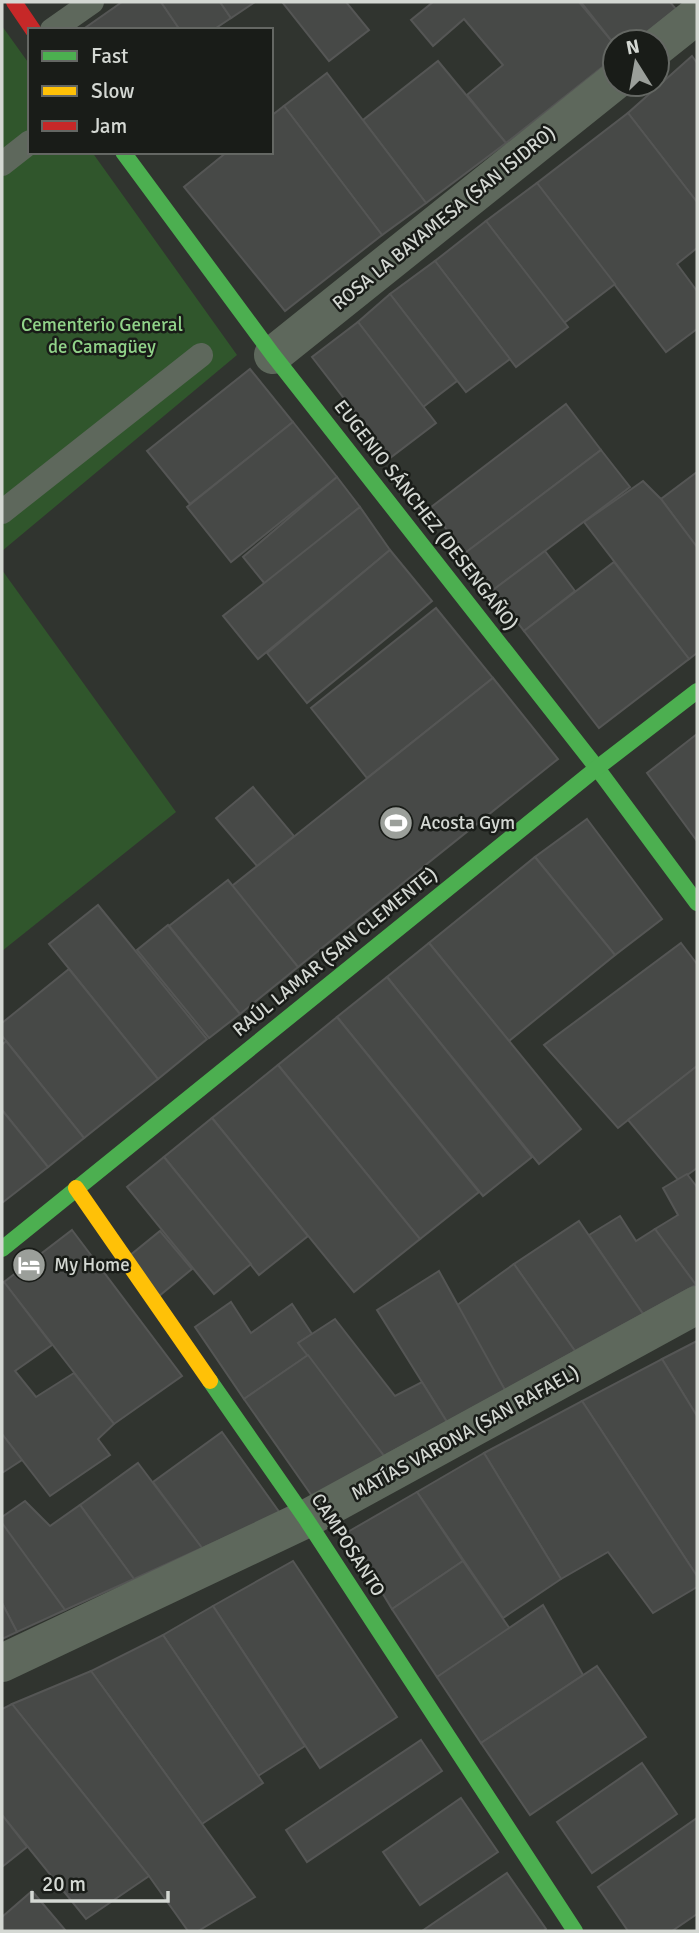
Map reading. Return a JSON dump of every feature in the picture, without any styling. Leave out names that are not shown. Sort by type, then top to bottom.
[{"type":"street","points":[[14,2],[32,28]]},
{"type":"street","points":[[671,36],[697,15]]},
{"type":"street","name":"ROSA LA BAYAMESA (SAN ISIDRO)","points":[[273,355],[601,92]]},
{"type":"street","name":"EUGENIO SÁNCHEZ (DESENGAÑO)","points":[[124,154],[273,355],[597,768],[697,903]]},
{"type":"street","name":"RAÚL LAMAR (SAN CLEMENTE)","points":[[2,1250],[597,768],[697,691]]},
{"type":"street","name":"CAMPOSANTO","points":[[76,1188],[306,1519],[575,1931]]},
{"type":"street","name":"MATÍAS VARONA (SAN RAFAEL)","points":[[2,1663],[306,1519],[697,1305]]},
{"type":"lane","points":[[55,28],[92,2]]},
{"type":"lane","points":[[2,163],[28,144]]},
{"type":"lane","points":[[5,502],[201,355]]},
{"type":"green space","name":"Cementerio General de Camagüey","points":[[2,26],[28,62],[28,154],[93,154],[237,355],[2,551]]},
{"type":"green space","points":[[2,570],[176,812],[2,951]]},
{"type":"building","points":[[122,2],[161,2],[179,28],[85,28]]},
{"type":"building","points":[[161,2],[220,2],[231,18],[216,28],[179,28]]},
{"type":"building","points":[[220,2],[255,2],[231,18]]},
{"type":"building","points":[[284,2],[346,2],[369,30],[329,61]]},
{"type":"building","points":[[433,2],[579,2],[601,28],[601,68],[506,143],[467,95],[503,65],[464,19],[433,46],[411,20]]},
{"type":"building","points":[[581,2],[670,2],[676,9],[652,28],[602,28]]},
{"type":"building","points":[[692,56],[697,63],[697,202],[628,113],[645,98],[671,98],[671,75]]},
{"type":"building","points":[[438,61],[506,143],[426,203],[363,120]]},
{"type":"building","points":[[327,73],[426,203],[382,235],[284,106]]},
{"type":"building","points":[[284,106],[382,235],[285,311],[184,187],[225,154],[273,154],[273,114]]},
{"type":"building","points":[[628,113],[697,202],[697,248],[677,264],[697,291],[697,329],[666,352],[537,183]]},
{"type":"building","points":[[537,183],[615,284],[564,323],[486,221]]},
{"type":"building","points":[[486,221],[568,327],[516,367],[435,261]]},
{"type":"building","points":[[435,261],[510,359],[466,392],[390,294]]},
{"type":"building","points":[[390,294],[457,381],[423,407],[358,322]]},
{"type":"building","points":[[358,322],[436,423],[390,458],[312,357]]},
{"type":"building","points":[[250,369],[293,422],[190,504],[147,451]]},
{"type":"building","points":[[566,404],[601,450],[465,553],[430,508]]},
{"type":"building","points":[[293,422],[337,477],[231,562],[187,507]]},
{"type":"building","points":[[601,450],[630,487],[493,590],[465,553]]},
{"type":"building","points":[[697,472],[697,547],[661,499]]},
{"type":"building","points":[[337,477],[360,507],[265,584],[243,557]]},
{"type":"building","points":[[643,481],[661,499],[697,547],[697,653],[689,659],[584,522]]},
{"type":"building","points":[[360,507],[390,550],[258,659],[223,616]]},
{"type":"building","points":[[390,550],[432,601],[307,703],[267,653]]},
{"type":"building","points":[[545,551],[575,591],[524,631],[493,590]]},
{"type":"building","points":[[614,562],[689,659],[599,728],[524,631]]},
{"type":"building","points":[[436,608],[493,678],[367,778],[311,708]]},
{"type":"building","points":[[493,678],[558,759],[298,967],[232,886]]},
{"type":"building","points":[[697,734],[697,841],[647,773]]},
{"type":"building","points":[[253,787],[294,836],[257,866],[216,818]]},
{"type":"building","points":[[587,819],[662,919],[615,955],[535,857]]},
{"type":"building","points":[[535,857],[615,955],[509,1041],[429,943]]},
{"type":"building","points":[[228,880],[298,967],[240,1014],[169,926]]},
{"type":"building","points":[[98,905],[207,1039],[158,1079],[49,944]]},
{"type":"building","points":[[168,925],[240,1014],[209,1038],[137,950]]},
{"type":"building","points":[[429,943],[581,1129],[539,1164],[387,977]]},
{"type":"building","points":[[681,943],[697,964],[697,1066],[618,1128],[544,1045]]},
{"type":"building","points":[[69,969],[158,1079],[84,1138],[2,1036],[2,1023]]},
{"type":"building","points":[[387,977],[532,1157],[483,1196],[337,1017]]},
{"type":"building","points":[[337,1017],[479,1192],[420,1239],[278,1065]]},
{"type":"building","points":[[6,1041],[84,1138],[48,1167],[2,1110],[2,1045]]},
{"type":"building","points":[[278,1065],[420,1239],[354,1292],[212,1118]]},
{"type":"building","points":[[697,1066],[697,1168],[679,1181],[628,1120]]},
{"type":"building","points":[[2,1110],[48,1167],[2,1203]]},
{"type":"building","points":[[212,1118],[308,1236],[259,1275],[164,1157]]},
{"type":"building","points":[[164,1157],[251,1264],[214,1294],[127,1187]]},
{"type":"building","points":[[687,1174],[697,1187],[696,1285],[655,1229],[678,1215],[663,1188]]},
{"type":"building","points":[[620,1216],[636,1241],[655,1229],[696,1285],[643,1314],[589,1235]]},
{"type":"building","points":[[579,1221],[643,1314],[575,1351],[514,1264]]},
{"type":"building","points":[[72,1230],[182,1376],[114,1424],[4,1282]]},
{"type":"building","points":[[160,1231],[192,1269],[159,1296],[128,1257]]},
{"type":"building","points":[[514,1264],[575,1351],[505,1390],[456,1306]]},
{"type":"building","points":[[439,1271],[505,1390],[447,1422],[377,1310]]},
{"type":"building","points":[[4,1282],[52,1345],[15,1371],[36,1397],[74,1373],[114,1424],[98,1439],[110,1455],[50,1496],[2,1434]]},
{"type":"building","points":[[231,1302],[251,1333],[292,1304],[312,1334],[298,1343],[308,1355],[244,1399],[195,1327]]},
{"type":"building","points":[[335,1319],[395,1396],[422,1382],[447,1422],[384,1456],[298,1343]]},
{"type":"building","points":[[697,1341],[697,1416],[662,1359]]},
{"type":"building","points":[[308,1355],[384,1456],[312,1496],[244,1399]]},
{"type":"building","points":[[662,1359],[697,1416],[697,1576],[582,1401]]},
{"type":"building","points":[[582,1401],[697,1576],[697,1587],[653,1613],[608,1552],[561,1579],[484,1453]]},
{"type":"building","points":[[222,1432],[280,1513],[202,1548],[153,1482]]},
{"type":"building","points":[[2,1434],[22,1460],[2,1473]]},
{"type":"building","points":[[484,1453],[561,1579],[503,1618],[417,1492]]},
{"type":"building","points":[[138,1463],[202,1548],[134,1579],[80,1505]]},
{"type":"building","points":[[417,1492],[463,1561],[392,1609],[346,1533]]},
{"type":"building","points":[[25,1501],[50,1526],[80,1505],[134,1579],[65,1610],[2,1524],[2,1517]]},
{"type":"building","points":[[2,1523],[65,1610],[17,1632],[2,1603]]},
{"type":"building","points":[[293,1561],[397,1717],[320,1768],[213,1606]]},
{"type":"building","points":[[463,1561],[510,1629],[437,1677],[392,1609]]},
{"type":"building","points":[[2,1603],[17,1632],[2,1639]]},
{"type":"building","points":[[543,1605],[583,1675],[481,1743],[437,1677]]},
{"type":"building","points":[[213,1606],[305,1746],[258,1776],[163,1635]]},
{"type":"building","points":[[163,1635],[263,1783],[202,1824],[91,1671]]},
{"type":"building","points":[[597,1666],[646,1737],[530,1815],[481,1743]]},
{"type":"building","points":[[91,1671],[255,1897],[198,1931],[188,1931],[149,1876],[12,1704]]},
{"type":"building","points":[[12,1704],[149,1876],[86,1919],[2,1815],[2,1709]]},
{"type":"building","points":[[421,1740],[442,1771],[307,1862],[286,1830]]},
{"type":"building","points":[[642,1763],[677,1814],[592,1873],[557,1822]]},
{"type":"building","points":[[461,1798],[498,1852],[420,1905],[383,1852]]},
{"type":"building","points":[[2,1815],[27,1847],[2,1867]]},
{"type":"building","points":[[697,1818],[697,1914],[672,1931],[628,1931],[598,1887]]},
{"type":"building","points":[[507,1873],[546,1929],[544,1931],[422,1931]]},
{"type":"building","points":[[32,1891],[66,1931],[2,1931],[2,1917]]},
{"type":"traffic: fast","points":[[124,154],[273,355],[597,768],[697,903]]},
{"type":"traffic: fast","points":[[2,1249],[597,768],[697,691]]},
{"type":"traffic: fast","points":[[210,1381],[306,1519],[575,1931]]},
{"type":"traffic: slow","points":[[76,1188],[210,1381]]},
{"type":"traffic: jam","points":[[14,2],[32,28]]},
{"type":"place","name":"Acosta Gym","points":[[396,823]]},
{"type":"place","name":"My Home","points":[[29,1265]]}]
